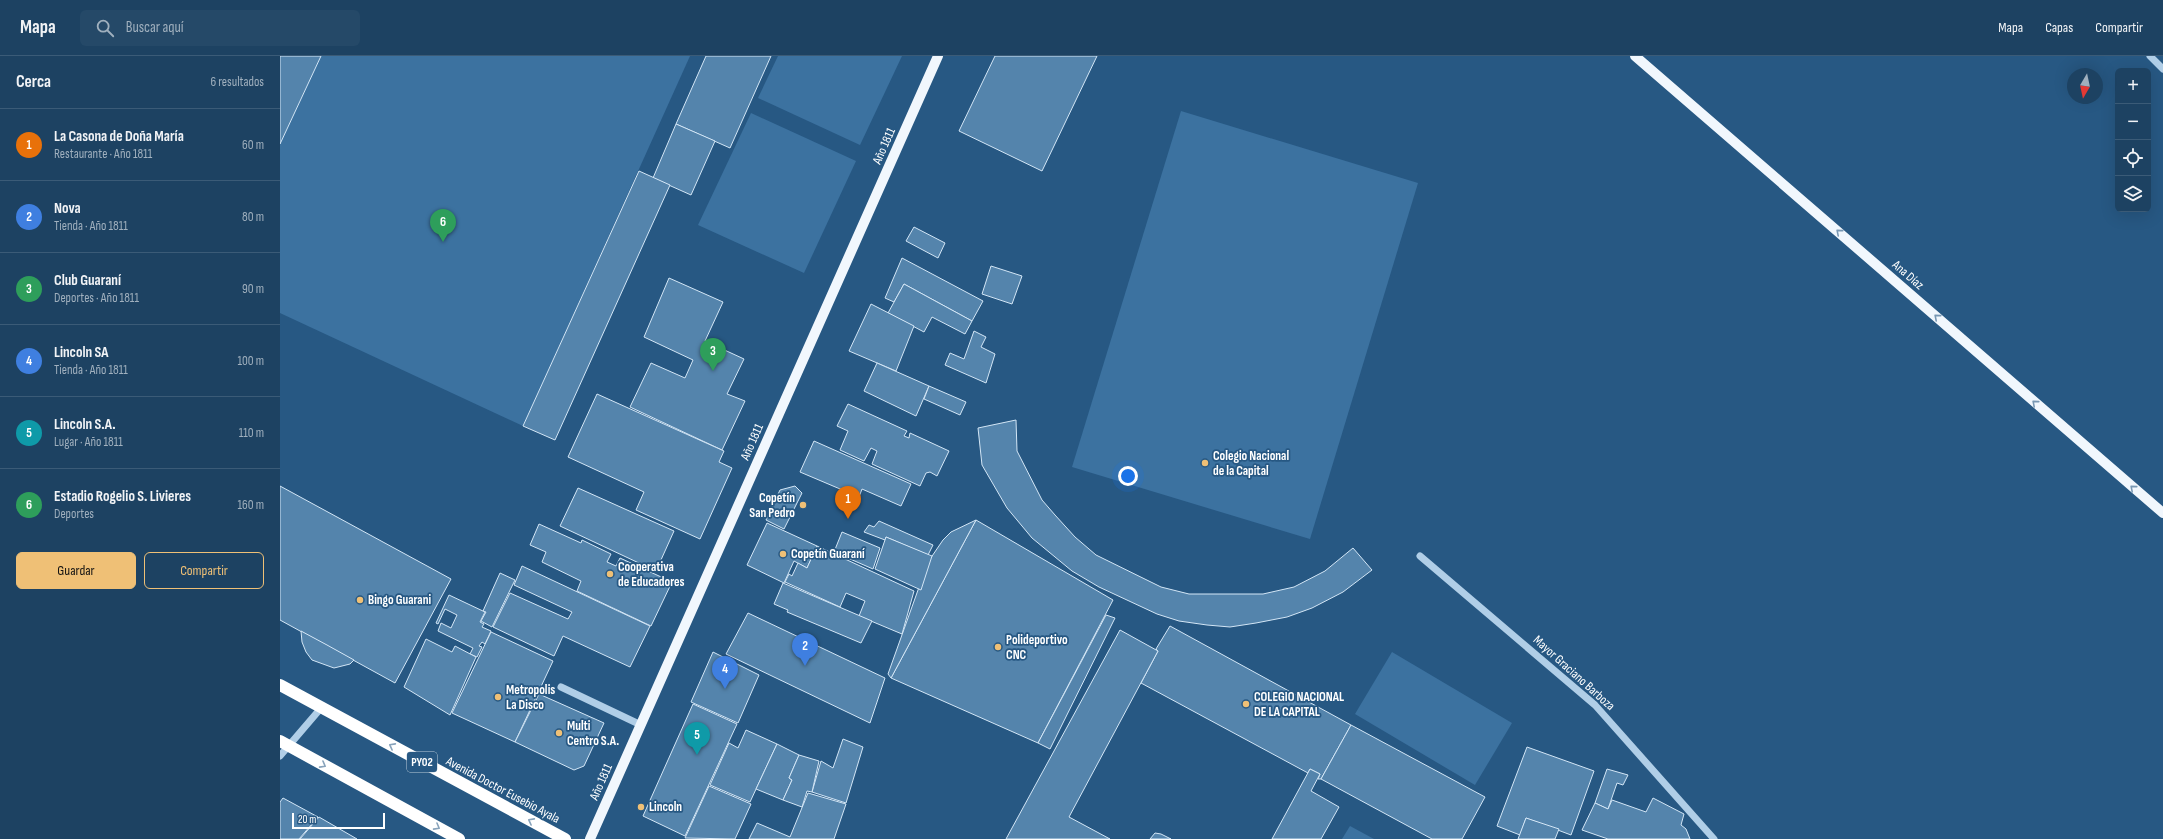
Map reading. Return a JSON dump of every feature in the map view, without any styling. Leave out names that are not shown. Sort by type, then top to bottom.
[{"type":"highway","name":"Avenida Doctor Eusebio Ayala","points":[[280,685],[565,839]]},
{"type":"highway","points":[[284,744],[459,839]]},
{"type":"main road","name":"Año 1811","points":[[590,839],[938,56]]},
{"type":"main road","name":"Ana Díaz","points":[[1636,56],[2163,513]]},
{"type":"street","points":[[2150,56],[2163,69]]},
{"type":"street","name":"Mayor Graciano Barboza","points":[[1420,556],[1595,705],[1714,839]]},
{"type":"street","points":[[560,688],[641,725]]},
{"type":"street","points":[[280,756],[284,744],[322,708]]},
{"type":"shaded area","points":[[321,56],[690,56],[523,426],[280,313],[280,144]]},
{"type":"shaded area","points":[[778,56],[902,56],[860,145],[758,98]]},
{"type":"shaded area","points":[[1181,111],[1418,183],[1310,539],[1072,467]]},
{"type":"shaded area","points":[[751,113],[856,161],[804,273],[698,225]]},
{"type":"shaded area","points":[[1392,652],[1512,723],[1475,785],[1355,714]]},
{"type":"shaded area","points":[[1350,826],[1374,839],[1342,839]]},
{"type":"building","points":[[280,56],[321,56],[280,144]]},
{"type":"building","points":[[706,56],[771,56],[730,148],[676,124]]},
{"type":"building","points":[[995,56],[1097,56],[1042,171],[959,131]]},
{"type":"building","points":[[676,124],[715,141],[691,195],[653,178]]},
{"type":"building","points":[[639,171],[670,185],[555,440],[523,426]]},
{"type":"building","points":[[914,227],[945,243],[938,258],[906,241]]},
{"type":"building","points":[[902,258],[983,301],[972,321],[904,284],[894,302],[885,298]]},
{"type":"building","points":[[991,266],[1022,276],[1012,304],[982,294]]},
{"type":"building","points":[[669,278],[723,302],[705,341],[744,359],[727,394],[745,401],[722,450],[630,407],[651,363],[685,378],[693,360],[644,337]]},
{"type":"building","points":[[904,284],[972,321],[965,334],[932,317],[924,332],[888,313]]},
{"type":"building","points":[[871,304],[914,326],[896,371],[849,351]]},
{"type":"building","points":[[974,331],[986,337],[981,347],[995,354],[986,383],[945,365],[950,353],[964,359]]},
{"type":"building","points":[[877,363],[929,386],[916,416],[864,391]]},
{"type":"building","points":[[929,386],[966,402],[960,415],[924,399]]},
{"type":"building","points":[[597,394],[724,451],[719,462],[732,468],[700,539],[636,510],[644,492],[568,457]]},
{"type":"building","points":[[848,404],[907,431],[904,436],[909,438],[910,433],[949,451],[937,476],[930,472],[926,473],[920,486],[872,464],[877,451],[871,448],[864,461],[840,450],[848,431],[837,426]]},
{"type":"building","points":[[1016,420],[1017,451],[1042,500],[1055,515],[1075,537],[1096,555],[1161,587],[1189,594],[1263,594],[1294,587],[1325,571],[1353,548],[1372,570],[1343,592],[1312,608],[1287,617],[1230,627],[1179,621],[1157,614],[1099,587],[1072,571],[1032,538],[1007,508],[982,465],[978,428]]},
{"type":"building","points":[[814,441],[911,484],[901,506],[862,489],[859,497],[800,472]]},
{"type":"building","name":"Bingo Guarani","points":[[280,486],[451,579],[395,683],[280,620]]},
{"type":"building","points":[[795,486],[802,493],[784,529],[766,520],[780,490]]},
{"type":"building","points":[[578,488],[674,531],[656,571],[560,526]]},
{"type":"building","name":"Polideportivo CNC","points":[[976,520],[1113,600],[1038,743],[891,678]]},
{"type":"building","points":[[976,520],[891,678],[888,674],[928,562],[943,540],[951,532]]},
{"type":"building","points":[[879,521],[933,545],[928,555],[886,537],[885,540],[864,532],[869,525],[874,527]]},
{"type":"building","name":"Copetín Guaraní","points":[[767,523],[817,546],[807,568],[794,561],[784,583],[747,565]]},
{"type":"building","name":"Cooperativa de Educadores","points":[[539,524],[581,543],[582,540],[611,554],[607,562],[616,566],[620,558],[672,582],[651,626],[577,591],[581,581],[542,562],[546,552],[530,545]]},
{"type":"building","points":[[842,532],[880,548],[873,569],[834,552]]},
{"type":"building","points":[[886,537],[932,556],[921,590],[875,569]]},
{"type":"building","points":[[817,546],[914,591],[902,634],[859,616],[865,601],[846,593],[840,607],[785,582],[789,574],[792,576],[798,563],[807,568]]},
{"type":"building","points":[[522,566],[650,626],[630,667],[563,636],[554,656],[493,627],[510,593],[568,619],[572,612],[514,585]]},
{"type":"building","points":[[500,573],[515,580],[492,627],[481,621],[486,612],[483,611]]},
{"type":"building","points":[[783,583],[872,621],[861,643],[787,612],[788,610],[774,604]]},
{"type":"building","points":[[449,595],[485,612],[480,622],[484,624],[482,627],[491,631],[485,644],[482,642],[479,646],[482,647],[477,657],[470,654],[473,648],[438,631],[441,623],[451,628],[457,615],[445,609],[438,624],[436,623]]},
{"type":"building","points":[[748,613],[885,678],[870,723],[726,654]]},
{"type":"building","points":[[1106,615],[1115,618],[1050,749],[1038,743]]},
{"type":"building","name":"COLEGIO NACIONAL DE LA CAPITAL","points":[[1170,626],[1351,725],[1321,779],[1318,779],[1320,774],[1310,769],[1308,773],[1141,683],[1158,651],[1156,649]]},
{"type":"building","points":[[1120,630],[1158,651],[1069,817],[1110,839],[1006,839]]},
{"type":"building","points":[[301,631],[354,660],[350,664],[334,668],[312,660],[306,652],[302,642]]},
{"type":"building","name":"Metropolis La Disco","points":[[491,632],[553,661],[515,742],[452,713]]},
{"type":"building","points":[[426,639],[452,652],[455,646],[476,657],[450,715],[404,687]]},
{"type":"building","points":[[713,652],[759,675],[738,723],[691,702]]},
{"type":"building","name":"Multi Centro S.A.","points":[[539,694],[604,723],[584,766],[574,770],[515,742]]},
{"type":"building","points":[[693,704],[737,724],[685,836],[643,816]]},
{"type":"building","name":"COLEGIO NACIONAL DE LA CAPITAL","points":[[1351,725],[1485,797],[1462,839],[1432,839],[1321,779]]},
{"type":"building","points":[[746,730],[777,744],[750,802],[710,785],[729,743],[738,748]]},
{"type":"building","points":[[843,739],[863,747],[846,803],[812,792],[821,761],[833,768]]},
{"type":"building","points":[[777,744],[799,755],[789,778],[792,780],[783,800],[756,789]]},
{"type":"building","points":[[1527,747],[1594,771],[1571,835],[1526,818],[1520,835],[1497,826]]},
{"type":"building","points":[[799,755],[819,761],[812,792],[807,791],[802,807],[783,800],[792,780],[789,778]]},
{"type":"building","points":[[1310,769],[1320,774],[1311,791],[1339,807],[1321,839],[1272,839]]},
{"type":"building","points":[[1607,769],[1628,775],[1623,785],[1617,783],[1608,809],[1595,803]]},
{"type":"building","points":[[709,786],[751,804],[735,839],[685,838]]},
{"type":"building","points":[[808,793],[846,804],[834,839],[749,839],[757,823],[790,837]]},
{"type":"building","points":[[283,798],[318,817],[299,839],[280,839],[280,802]]},
{"type":"building","points":[[1653,798],[1684,814],[1681,825],[1686,829],[1690,839],[1608,839],[1582,830],[1595,803],[1608,809],[1612,800],[1646,812]]},
{"type":"building","points":[[319,817],[357,839],[300,839]]},
{"type":"building","points":[[1526,818],[1559,829],[1555,839],[1518,839]]},
{"type":"building","points":[[1155,833],[1161,834],[1171,839],[1150,839]]},
{"type":"place","name":"Estadio Rogelio S. Livieres","points":[[443,242]]},
{"type":"place","name":"Club Guaraní","points":[[713,371]]},
{"type":"place","name":"Colegio Nacional de la Capital","points":[[1205,463]]},
{"type":"place","name":"Copetín San Pedro","points":[[803,505]]},
{"type":"place","name":"La Casona de Doña María","points":[[848,519]]},
{"type":"place","name":"Copetín Guaraní","points":[[783,554]]},
{"type":"place","name":"Cooperativa de Educadores","points":[[610,574]]},
{"type":"place","name":"Bingo Guarani","points":[[360,600]]},
{"type":"place","name":"Polideportivo CNC","points":[[998,647]]},
{"type":"place","name":"Nova","points":[[805,666]]},
{"type":"place","name":"Lincoln SA","points":[[725,689]]},
{"type":"place","name":"Metropolis La Disco","points":[[498,697]]},
{"type":"place","name":"COLEGIO NACIONAL DE LA CAPITAL","points":[[1246,704]]},
{"type":"place","name":"Multi Centro S.A.","points":[[559,733]]},
{"type":"place","name":"Lincoln S.A.","points":[[697,755]]},
{"type":"place","name":"Lincoln","points":[[641,807]]}]
